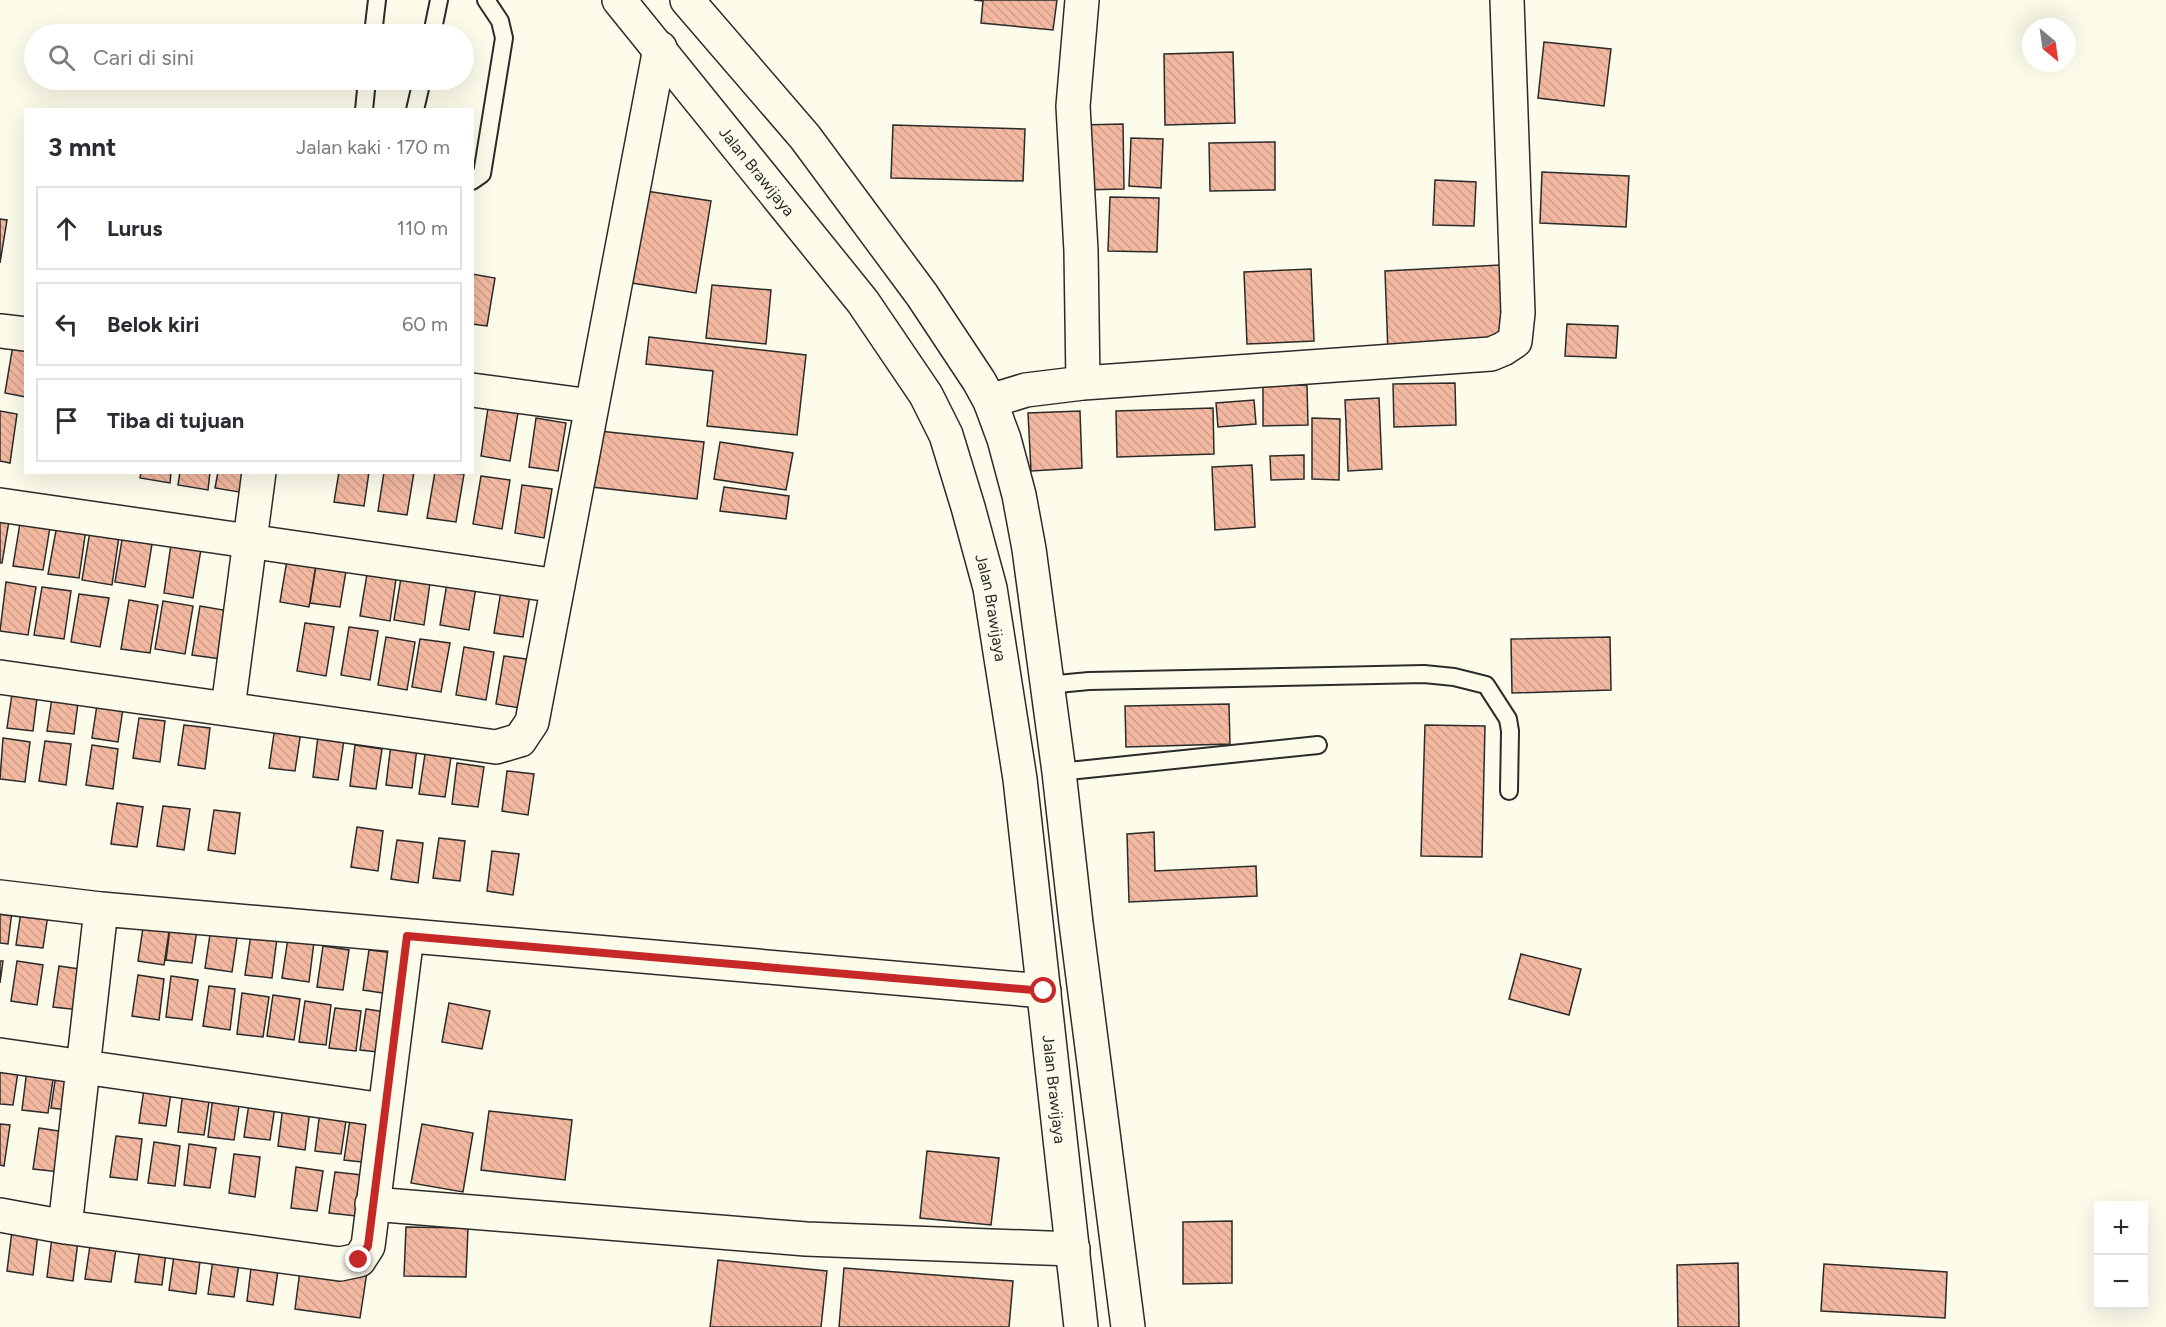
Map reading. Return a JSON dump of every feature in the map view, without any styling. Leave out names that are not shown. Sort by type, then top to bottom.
[{"type":"main road","name":"Jalan Brawijaya","points":[[619,0],[864,302],[926,395],[946,435],[990,588],[1020,779],[1081,1327]]},
{"type":"main road","points":[[687,0],[805,137],[922,295],[990,401],[1004,440],[1019,495],[1029,549],[1128,1327]]},
{"type":"main road","points":[[1082,0],[1073,106],[1081,251],[1083,383]]},
{"type":"main road","points":[[990,401],[1026,390],[1083,383],[1491,354],[1503,350],[1515,341],[1518,313],[1507,0]]},
{"type":"main road","points":[[0,677],[496,747],[520,740],[532,722],[660,48]]},
{"type":"main road","points":[[0,331],[24,334]]},
{"type":"main road","points":[[474,390],[591,406]]},
{"type":"main road","points":[[228,708],[259,474]]},
{"type":"main road","points":[[0,505],[558,586]]},
{"type":"main road","points":[[0,897],[101,909],[1044,991]]},
{"type":"main road","points":[[65,1227],[101,909]]},
{"type":"main road","points":[[0,1215],[65,1227],[340,1264],[359,1260],[368,1246],[407,936]]},
{"type":"main road","points":[[0,1055],[384,1110]]},
{"type":"main road","points":[[372,1204],[806,1239],[1073,1249]]},
{"type":"lane","points":[[374,24],[377,0]]},
{"type":"lane","points":[[434,24],[439,0]]},
{"type":"lane","points":[[474,180],[483,174],[504,38],[500,21],[486,0]]},
{"type":"lane","points":[[364,108],[366,90]]},
{"type":"lane","points":[[415,108],[420,90]]},
{"type":"lane","points":[[1047,685],[1089,681],[1424,674],[1454,677],[1486,685],[1508,718],[1510,731],[1509,791]]},
{"type":"lane","points":[[1059,772],[1318,745]]},
{"type":"building","points":[[974,0],[1057,0],[1053,30],[981,23],[983,1]]},
{"type":"building","points":[[1544,42],[1611,49],[1604,106],[1538,98]]},
{"type":"building","points":[[1233,52],[1235,123],[1165,125],[1164,54]]},
{"type":"building","points":[[1123,124],[1124,189],[1081,190],[1080,125]]},
{"type":"building","points":[[893,125],[1025,129],[1023,181],[891,178]]},
{"type":"building","points":[[1131,138],[1163,139],[1161,188],[1129,186]]},
{"type":"building","points":[[1275,142],[1275,190],[1210,191],[1209,143]]},
{"type":"building","points":[[1542,172],[1629,176],[1626,227],[1540,223]]},
{"type":"building","points":[[1435,180],[1476,182],[1474,226],[1433,225]]},
{"type":"building","points":[[646,191],[711,201],[696,293],[632,283]]},
{"type":"building","points":[[1110,197],[1159,198],[1157,252],[1108,251]]},
{"type":"building","points":[[0,219],[7,220],[0,263]]},
{"type":"building","points":[[1500,265],[1503,348],[1388,353],[1385,271]]},
{"type":"building","points":[[1311,269],[1314,341],[1247,344],[1244,272]]},
{"type":"building","points":[[474,274],[495,278],[487,326],[474,324]]},
{"type":"building","points":[[712,285],[771,290],[766,344],[706,338]]},
{"type":"building","points":[[1567,324],[1618,326],[1616,358],[1565,356]]},
{"type":"building","points":[[649,337],[806,355],[797,435],[707,426],[713,371],[646,364]]},
{"type":"building","points":[[13,345],[24,347],[24,397],[5,393]]},
{"type":"building","points":[[1455,383],[1456,425],[1394,427],[1393,384]]},
{"type":"building","points":[[1307,385],[1308,425],[1263,426],[1263,386]]},
{"type":"building","points":[[1379,398],[1382,469],[1348,471],[1345,400]]},
{"type":"building","points":[[1254,400],[1256,424],[1218,427],[1216,403]]},
{"type":"building","points":[[488,408],[518,413],[510,461],[481,456]]},
{"type":"building","points":[[1213,408],[1214,454],[1117,457],[1116,411]]},
{"type":"building","points":[[0,411],[17,414],[10,463],[0,461]]},
{"type":"building","points":[[1080,411],[1082,468],[1031,471],[1028,413]]},
{"type":"building","points":[[536,418],[566,423],[558,471],[529,467]]},
{"type":"building","points":[[1312,418],[1340,419],[1339,480],[1312,479]]},
{"type":"building","points":[[599,431],[704,442],[697,499],[592,487]]},
{"type":"building","points":[[720,442],[793,453],[786,490],[714,479]]},
{"type":"building","points":[[1304,455],[1304,479],[1271,480],[1270,456]]},
{"type":"building","points":[[1252,465],[1255,527],[1215,530],[1212,467]]},
{"type":"building","points":[[141,474],[171,474],[170,483],[140,478]]},
{"type":"building","points":[[180,474],[210,474],[208,490],[178,485]]},
{"type":"building","points":[[218,474],[248,474],[245,493],[215,488]]},
{"type":"building","points":[[339,474],[369,474],[364,506],[334,502]]},
{"type":"building","points":[[384,474],[414,474],[407,515],[378,511]]},
{"type":"building","points":[[435,474],[464,474],[456,522],[427,518]]},
{"type":"building","points":[[481,476],[510,480],[502,529],[473,524]]},
{"type":"building","points":[[522,485],[552,489],[544,538],[515,533]]},
{"type":"building","points":[[724,487],[789,496],[786,519],[720,511]]},
{"type":"building","points":[[0,513],[10,515],[2,563],[0,563]]},
{"type":"building","points":[[21,517],[51,521],[43,570],[13,566]]},
{"type":"building","points":[[57,525],[86,529],[79,578],[48,574]]},
{"type":"building","points":[[90,531],[119,536],[112,585],[82,580]]},
{"type":"building","points":[[123,534],[153,538],[145,587],[115,582]]},
{"type":"building","points":[[171,544],[201,549],[193,598],[164,593]]},
{"type":"building","points":[[288,554],[317,558],[309,607],[280,602]]},
{"type":"building","points":[[318,554],[348,559],[340,607],[310,603]]},
{"type":"building","points":[[368,568],[397,572],[390,621],[360,616]]},
{"type":"building","points":[[402,572],[431,576],[424,625],[394,620]]},
{"type":"building","points":[[448,577],[477,581],[469,630],[440,625]]},
{"type":"building","points":[[6,582],[36,587],[28,635],[0,631]]},
{"type":"building","points":[[502,585],[531,589],[523,637],[494,633]]},
{"type":"building","points":[[42,587],[71,591],[64,639],[34,635]]},
{"type":"building","points":[[79,594],[109,598],[100,647],[71,642]]},
{"type":"building","points":[[129,600],[158,605],[150,653],[121,649]]},
{"type":"building","points":[[163,601],[193,606],[185,654],[155,649]]},
{"type":"building","points":[[200,606],[229,611],[221,659],[192,655]]},
{"type":"building","points":[[305,623],[334,627],[326,676],[297,671]]},
{"type":"building","points":[[349,627],[378,631],[370,680],[341,675]]},
{"type":"building","points":[[386,637],[415,642],[407,690],[378,685]]},
{"type":"building","points":[[1610,637],[1611,690],[1512,693],[1511,639]]},
{"type":"building","points":[[420,639],[450,643],[441,692],[412,687]]},
{"type":"building","points":[[464,647],[494,652],[486,700],[456,695]]},
{"type":"building","points":[[504,656],[533,660],[525,709],[496,704]]},
{"type":"building","points":[[13,687],[38,690],[33,731],[7,728]]},
{"type":"building","points":[[53,691],[79,695],[74,734],[47,731]]},
{"type":"building","points":[[98,698],[124,702],[118,742],[92,738]]},
{"type":"building","points":[[1229,704],[1230,744],[1126,747],[1125,706]]},
{"type":"building","points":[[139,718],[165,721],[160,762],[133,758]]},
{"type":"building","points":[[184,725],[210,728],[205,769],[178,765]]},
{"type":"building","points":[[1425,725],[1485,726],[1482,857],[1421,856]]},
{"type":"building","points":[[275,727],[301,731],[295,771],[269,768]]},
{"type":"building","points":[[318,736],[344,740],[338,780],[313,777]]},
{"type":"building","points":[[3,738],[30,742],[25,782],[0,779]]},
{"type":"building","points":[[45,741],[71,744],[66,785],[39,781]]},
{"type":"building","points":[[391,744],[417,748],[412,788],[386,785]]},
{"type":"building","points":[[92,745],[118,749],[113,789],[86,785]]},
{"type":"building","points":[[355,745],[382,749],[376,789],[350,786]]},
{"type":"building","points":[[425,754],[451,757],[445,797],[419,794]]},
{"type":"building","points":[[457,763],[484,767],[478,807],[452,804]]},
{"type":"building","points":[[507,771],[534,774],[528,815],[502,811]]},
{"type":"building","points":[[117,803],[143,807],[137,847],[111,844]]},
{"type":"building","points":[[163,806],[190,809],[184,850],[157,846]]},
{"type":"building","points":[[214,810],[240,813],[235,854],[208,850]]},
{"type":"building","points":[[357,827],[383,831],[378,871],[351,867]]},
{"type":"building","points":[[1154,832],[1155,871],[1256,866],[1257,896],[1129,902],[1127,834]]},
{"type":"building","points":[[439,838],[465,841],[460,881],[433,878]]},
{"type":"building","points":[[397,840],[423,843],[418,883],[391,879]]},
{"type":"building","points":[[492,851],[519,854],[513,895],[487,891]]},
{"type":"building","points":[[0,902],[13,903],[8,944],[0,943]]},
{"type":"building","points":[[22,905],[49,908],[43,948],[16,945]]},
{"type":"building","points":[[171,920],[198,923],[192,963],[166,960]]},
{"type":"building","points":[[144,921],[170,925],[164,965],[138,961]]},
{"type":"building","points":[[211,928],[238,931],[232,972],[205,968]]},
{"type":"building","points":[[251,934],[277,938],[272,978],[245,975]]},
{"type":"building","points":[[288,938],[314,942],[309,982],[282,978]]},
{"type":"building","points":[[323,946],[349,950],[343,990],[317,987]]},
{"type":"building","points":[[369,950],[395,953],[389,994],[363,990]]},
{"type":"building","points":[[1521,954],[1581,969],[1569,1015],[1509,999]]},
{"type":"building","points":[[0,961],[3,961],[0,983]]},
{"type":"building","points":[[17,961],[43,965],[37,1005],[11,1001]]},
{"type":"building","points":[[59,966],[86,970],[80,1010],[53,1007]]},
{"type":"building","points":[[138,975],[164,979],[159,1020],[132,1016]]},
{"type":"building","points":[[171,976],[198,980],[192,1020],[166,1017]]},
{"type":"building","points":[[209,986],[235,989],[230,1030],[203,1026]]},
{"type":"building","points":[[242,993],[269,997],[263,1037],[237,1034]]},
{"type":"building","points":[[273,995],[300,999],[294,1040],[267,1036]]},
{"type":"building","points":[[305,1001],[331,1005],[326,1045],[299,1042]]},
{"type":"building","points":[[449,1003],[490,1011],[482,1049],[442,1042]]},
{"type":"building","points":[[335,1008],[361,1011],[356,1051],[329,1048]]},
{"type":"building","points":[[366,1009],[392,1013],[387,1053],[360,1050]]},
{"type":"building","points":[[0,1062],[19,1065],[13,1105],[0,1104]]},
{"type":"building","points":[[57,1067],[83,1070],[77,1111],[51,1108]]},
{"type":"building","points":[[27,1069],[54,1073],[48,1113],[22,1110]]},
{"type":"building","points":[[145,1082],[172,1086],[166,1126],[139,1123]]},
{"type":"building","points":[[183,1091],[210,1095],[204,1135],[178,1132]]},
{"type":"building","points":[[213,1096],[240,1099],[234,1140],[208,1137]]},
{"type":"building","points":[[250,1097],[276,1100],[270,1140],[244,1137]]},
{"type":"building","points":[[283,1106],[310,1110],[305,1150],[278,1146]]},
{"type":"building","points":[[320,1111],[347,1114],[341,1154],[315,1151]]},
{"type":"building","points":[[489,1111],[572,1120],[565,1180],[481,1170]]},
{"type":"building","points":[[350,1119],[377,1123],[371,1163],[344,1160]]},
{"type":"building","points":[[0,1124],[10,1125],[4,1166],[0,1165]]},
{"type":"building","points":[[422,1124],[473,1133],[463,1192],[411,1183]]},
{"type":"building","points":[[39,1128],[65,1132],[60,1172],[33,1169]]},
{"type":"building","points":[[116,1136],[142,1139],[137,1180],[110,1177]]},
{"type":"building","points":[[154,1142],[180,1146],[175,1186],[148,1183]]},
{"type":"building","points":[[189,1144],[216,1148],[210,1188],[184,1185]]},
{"type":"building","points":[[927,1151],[999,1158],[991,1225],[920,1218]]},
{"type":"building","points":[[234,1154],[260,1157],[255,1197],[229,1193]]},
{"type":"building","points":[[296,1167],[323,1171],[317,1211],[291,1208]]},
{"type":"building","points":[[335,1172],[362,1175],[356,1216],[329,1213]]},
{"type":"building","points":[[1232,1221],[1232,1283],[1183,1284],[1183,1222]]},
{"type":"building","points":[[406,1227],[468,1228],[466,1277],[404,1276]]},
{"type":"building","points":[[12,1231],[38,1234],[33,1275],[7,1271]]},
{"type":"building","points":[[52,1237],[78,1241],[73,1281],[47,1277]]},
{"type":"building","points":[[91,1239],[117,1242],[111,1282],[85,1279]]},
{"type":"building","points":[[141,1241],[167,1244],[162,1285],[135,1282]]},
{"type":"building","points":[[175,1249],[201,1253],[196,1294],[169,1290]]},
{"type":"building","points":[[214,1253],[240,1257],[234,1297],[208,1294]]},
{"type":"building","points":[[252,1260],[279,1264],[273,1305],[247,1301]]},
{"type":"building","points":[[718,1260],[827,1271],[821,1327],[710,1327]]},
{"type":"building","points":[[301,1263],[367,1272],[360,1318],[295,1309]]},
{"type":"building","points":[[1738,1263],[1739,1327],[1678,1327],[1677,1265]]},
{"type":"building","points":[[1824,1264],[1947,1272],[1945,1318],[1821,1311]]},
{"type":"building","points":[[844,1268],[1013,1281],[1009,1327],[839,1327]]},
{"type":"route","points":[[359,1260],[368,1246],[407,936],[1044,991]]}]
